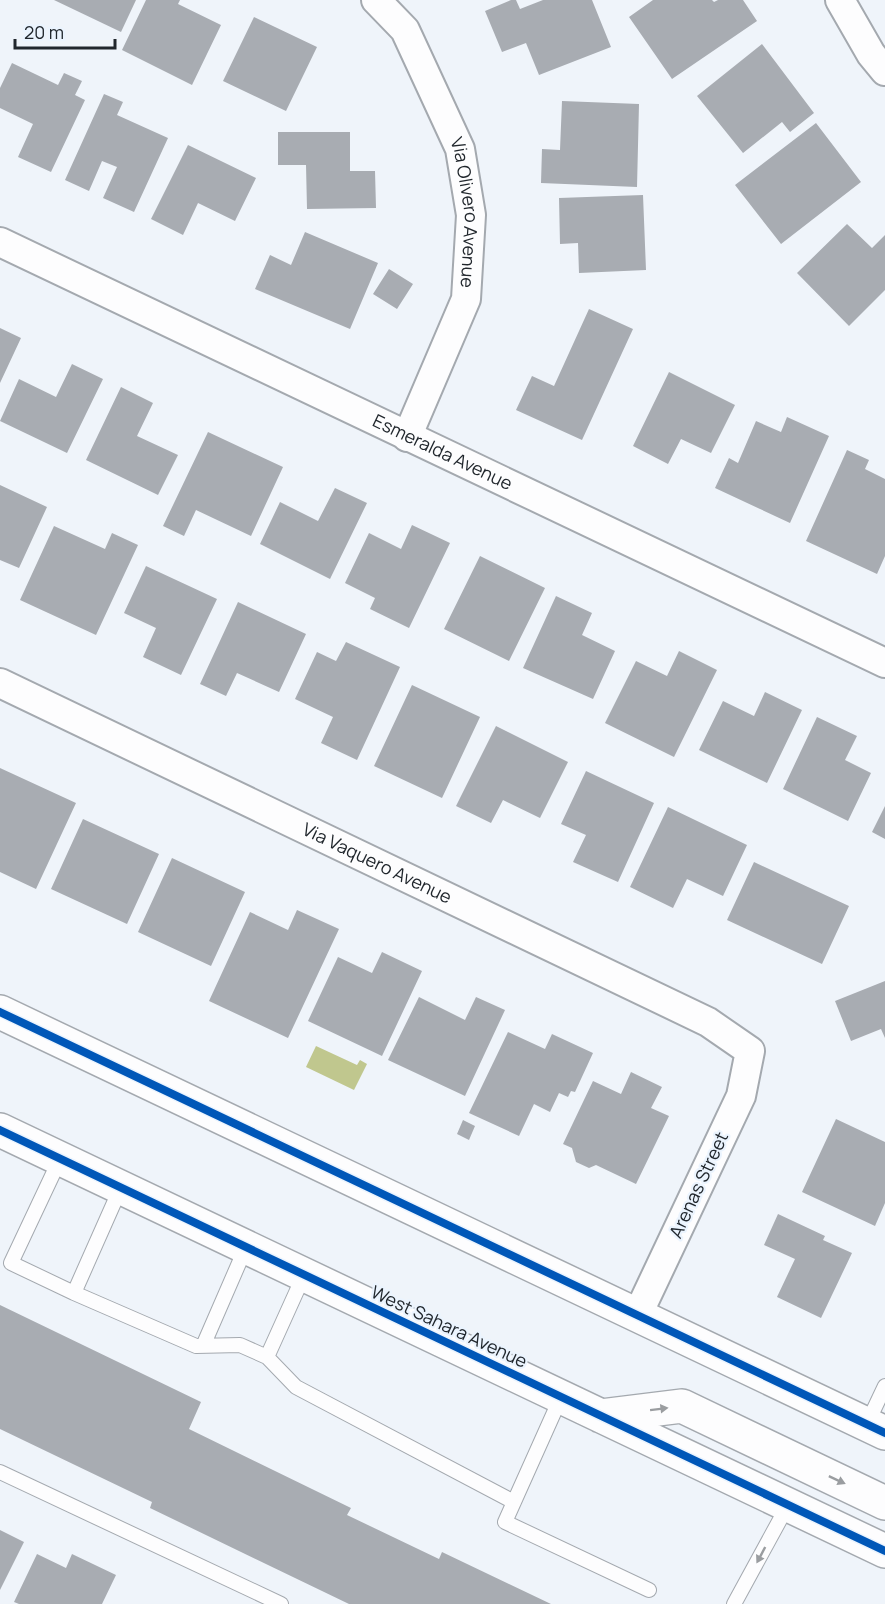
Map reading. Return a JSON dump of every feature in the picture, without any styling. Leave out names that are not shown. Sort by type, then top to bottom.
[{"type":"main road","points":[[0,1012],[876,1429]]},
{"type":"main road","name":"West Sahara Avenue","points":[[0,1130],[885,1551]]},
{"type":"main road","points":[[601,1416],[682,1406],[885,1503]]},
{"type":"street","name":"Via Olivero Avenue","points":[[376,0],[405,30],[460,149],[471,214],[466,299],[407,436]]},
{"type":"street","points":[[840,0],[872,54],[885,71]]},
{"type":"street","name":"Esmeralda Avenue","points":[[0,242],[885,663]]},
{"type":"street","name":"Via Vaquero Avenue","points":[[0,683],[708,1022],[750,1052]]},
{"type":"street","name":"Arenas Street","points":[[637,1316],[741,1096],[750,1052]]},
{"type":"lane","points":[[60,1159],[10,1263],[196,1346],[240,1345],[267,1357],[296,1387],[514,1502]]},
{"type":"lane","points":[[74,1293],[121,1187]]},
{"type":"lane","points":[[203,1346],[246,1247]]},
{"type":"lane","points":[[267,1357],[304,1275]]},
{"type":"lane","points":[[876,1429],[885,1386]]},
{"type":"lane","points":[[561,1397],[505,1522],[650,1590]]},
{"type":"lane","points":[[0,1473],[281,1604]]},
{"type":"lane","points":[[734,1604],[788,1505]]},
{"type":"shaded area","points":[[316,1046],[357,1065],[360,1060],[367,1064],[354,1090],[306,1067]]},
{"type":"building","points":[[54,0],[136,0],[121,32]]},
{"type":"building","points":[[146,0],[180,0],[178,4],[221,25],[192,85],[122,50]]},
{"type":"building","points":[[516,0],[520,9],[543,0],[592,0],[611,47],[539,75],[526,43],[502,52],[485,11]]},
{"type":"building","points":[[653,0],[712,0],[714,2],[743,0],[757,21],[672,79],[629,17]]},
{"type":"building","points":[[254,17],[317,47],[286,111],[223,81]]},
{"type":"building","points":[[762,44],[814,113],[790,132],[782,122],[743,153],[697,96]]},
{"type":"building","points":[[12,63],[58,85],[64,73],[82,81],[75,95],[85,100],[51,172],[18,157],[33,124],[0,108],[0,88]]},
{"type":"building","points":[[104,94],[123,102],[117,115],[168,138],[134,212],[103,198],[117,167],[102,161],[89,191],[65,180]]},
{"type":"building","points":[[562,101],[639,104],[637,187],[541,183],[542,149],[560,150]]},
{"type":"building","points":[[816,123],[861,182],[781,244],[735,185]]},
{"type":"building","points":[[278,132],[350,132],[350,171],[375,171],[376,208],[307,209],[306,165],[278,165]]},
{"type":"building","points":[[188,145],[256,178],[235,221],[198,203],[183,235],[151,219]]},
{"type":"building","points":[[643,195],[646,270],[579,273],[578,243],[560,244],[559,198]]},
{"type":"building","points":[[847,224],[872,248],[885,235],[885,290],[849,326],[797,273]]},
{"type":"building","points":[[305,232],[378,263],[350,329],[255,289],[270,255],[291,265]]},
{"type":"building","points":[[389,269],[413,284],[397,309],[373,294]]},
{"type":"building","points":[[589,309],[633,329],[582,440],[516,410],[532,376],[554,386]]},
{"type":"building","points":[[0,328],[21,338],[0,383]]},
{"type":"building","points":[[72,364],[103,379],[67,453],[0,421],[19,379],[56,397]]},
{"type":"building","points":[[669,372],[735,405],[711,453],[681,439],[668,464],[633,446]]},
{"type":"building","points":[[121,387],[153,403],[137,436],[178,455],[158,495],[86,460]]},
{"type":"building","points":[[787,417],[829,436],[790,523],[715,488],[729,458],[738,463],[756,421],[781,432]]},
{"type":"building","points":[[208,432],[283,467],[251,536],[196,510],[184,536],[163,526]]},
{"type":"building","points":[[847,450],[869,460],[865,469],[885,479],[885,556],[877,574],[806,541]]},
{"type":"building","points":[[0,485],[47,507],[19,568],[0,560]]},
{"type":"building","points":[[335,488],[367,503],[330,579],[260,544],[280,502],[318,521]]},
{"type":"building","points":[[412,525],[450,543],[409,628],[370,609],[375,598],[345,583],[369,533],[401,549]]},
{"type":"building","points":[[54,526],[105,549],[112,533],[138,545],[96,635],[20,600]]},
{"type":"building","points":[[480,556],[545,588],[509,661],[444,629]]},
{"type":"building","points":[[146,566],[217,599],[181,675],[143,657],[156,628],[124,613]]},
{"type":"building","points":[[556,596],[592,613],[582,635],[615,651],[593,699],[523,668]]},
{"type":"building","points":[[238,602],[306,634],[279,692],[237,673],[226,696],[200,684]]},
{"type":"building","points":[[346,642],[400,667],[357,760],[321,743],[333,717],[295,699],[317,652],[336,661]]},
{"type":"building","points":[[679,651],[717,670],[674,757],[605,723],[636,661],[667,676]]},
{"type":"building","points":[[412,685],[480,717],[442,798],[374,766]]},
{"type":"building","points":[[765,692],[802,710],[767,783],[699,750],[723,701],[754,716]]},
{"type":"building","points":[[817,717],[857,736],[845,760],[871,773],[848,821],[783,789]]},
{"type":"building","points":[[496,726],[568,762],[540,818],[503,800],[491,823],[456,806]]},
{"type":"building","points":[[0,768],[76,803],[36,889],[0,872]]},
{"type":"building","points":[[586,771],[654,803],[618,882],[573,862],[586,835],[561,824]]},
{"type":"building","points":[[885,806],[885,839],[872,832]]},
{"type":"building","points":[[668,807],[747,845],[723,896],[687,879],[673,908],[630,887]]},
{"type":"building","points":[[83,819],[159,854],[127,924],[51,889]]},
{"type":"building","points":[[172,858],[245,892],[211,966],[138,932]]},
{"type":"building","points":[[754,862],[849,906],[822,964],[727,920]]},
{"type":"building","points":[[297,910],[339,929],[288,1038],[209,1001],[250,912],[288,930]]},
{"type":"building","points":[[382,952],[422,971],[382,1056],[308,1021],[338,957],[372,973]]},
{"type":"building","points":[[885,981],[885,1038],[881,1029],[851,1041],[835,1001]]},
{"type":"building","points":[[419,997],[465,1020],[476,997],[505,1010],[465,1096],[388,1060]]},
{"type":"building","points":[[508,1032],[545,1049],[552,1034],[593,1053],[575,1092],[571,1091],[568,1097],[559,1093],[550,1112],[534,1104],[519,1136],[469,1113]]},
{"type":"building","points":[[631,1072],[662,1087],[651,1108],[669,1116],[636,1184],[596,1165],[589,1168],[576,1162],[572,1148],[563,1144],[593,1081],[621,1094]]},
{"type":"building","points":[[836,1119],[885,1142],[885,1203],[875,1226],[802,1192]]},
{"type":"building","points":[[463,1120],[475,1126],[469,1140],[457,1134]]},
{"type":"building","points":[[778,1214],[825,1236],[823,1240],[852,1253],[821,1318],[777,1297],[795,1259],[764,1245]]},
{"type":"building","points":[[0,1305],[201,1402],[189,1429],[351,1508],[347,1515],[439,1559],[442,1552],[551,1604],[349,1604],[150,1508],[152,1502],[0,1429]]},
{"type":"building","points":[[0,1530],[24,1542],[0,1590]]},
{"type":"building","points":[[37,1554],[66,1568],[72,1554],[116,1575],[102,1604],[19,1604],[14,1602]]},
{"type":"cycle path","points":[[0,1012],[885,1433]]},
{"type":"cycle path","points":[[0,1130],[885,1551]]}]
